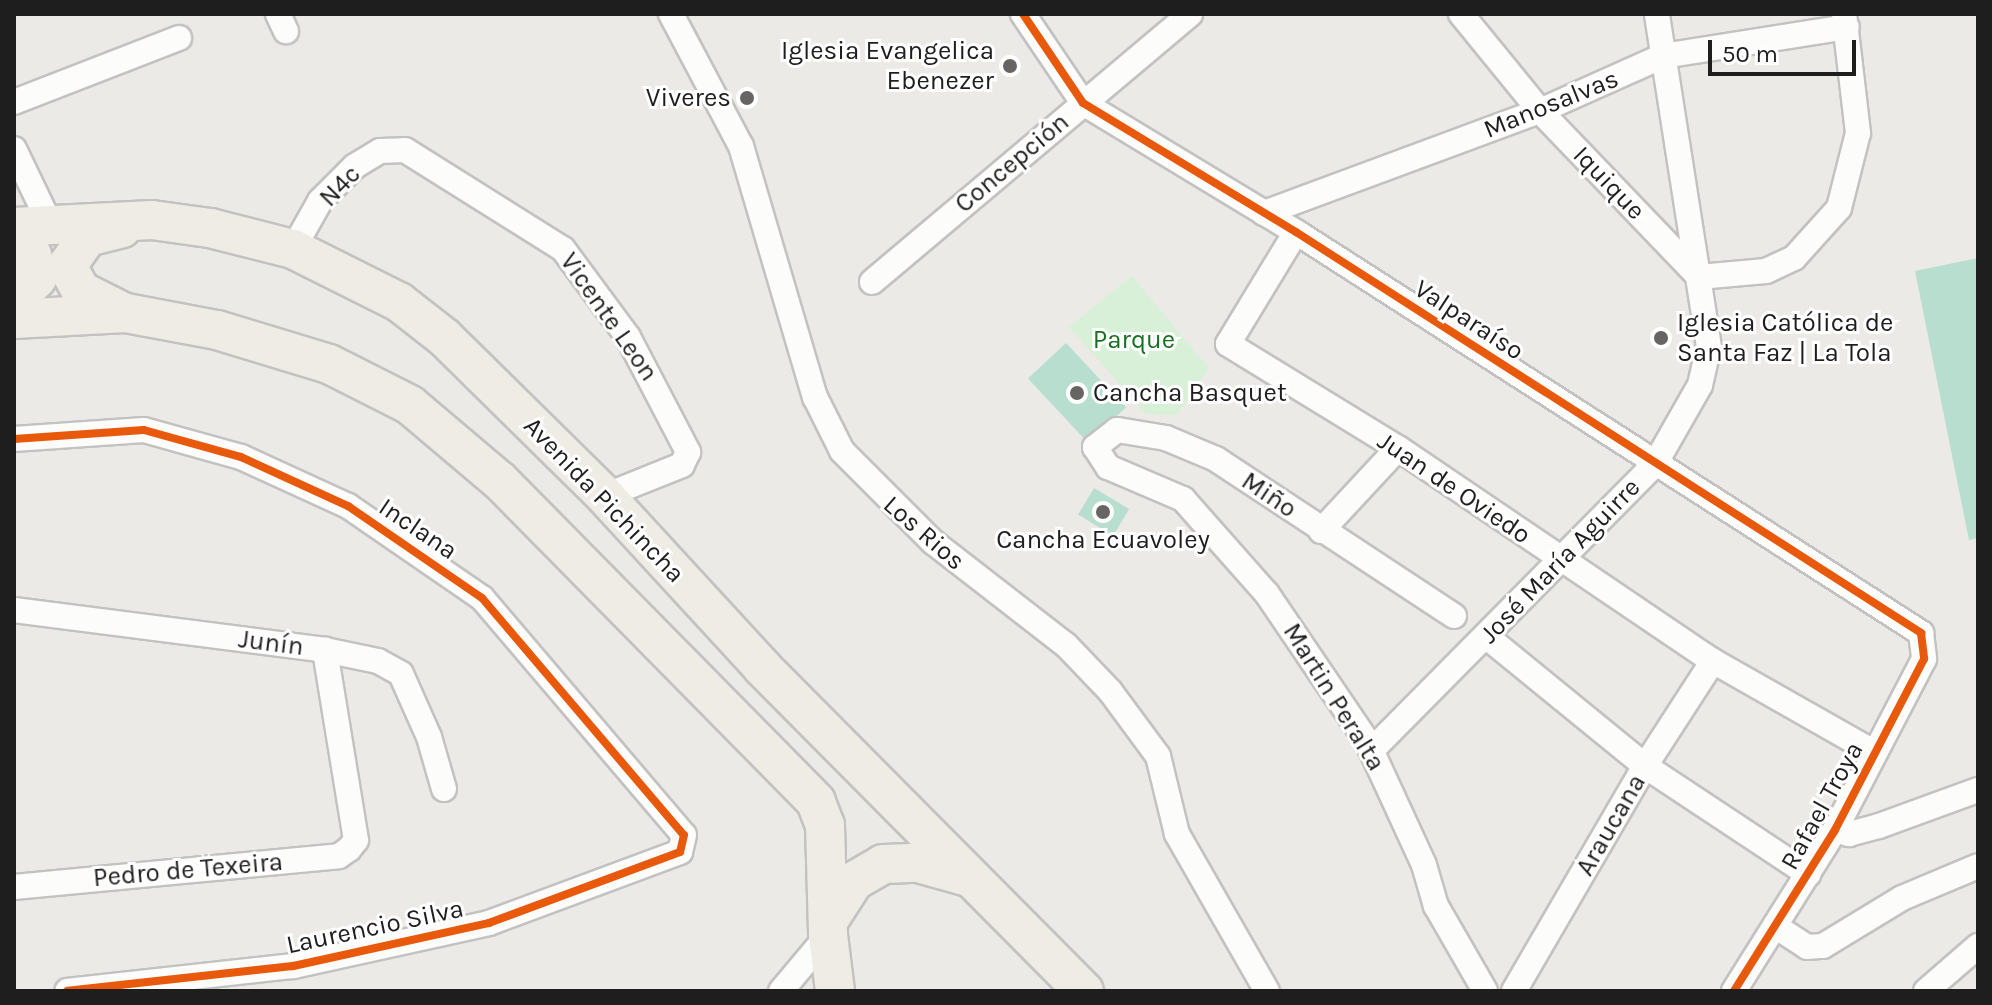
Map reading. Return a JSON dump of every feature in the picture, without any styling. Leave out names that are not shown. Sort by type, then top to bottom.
[{"type":"main road","name":"Avenida Pichincha","points":[[31,225],[152,220],[246,235],[293,249],[399,302],[445,338],[605,496],[762,667],[971,879],[1063,964],[1084,991]]},
{"type":"main road","points":[[126,313],[81,291],[67,266],[87,237],[152,220]]},
{"type":"main road","points":[[14,239],[32,255],[37,278],[14,303]]},
{"type":"main road","points":[[14,319],[126,313],[217,330],[329,364],[410,405],[500,481],[816,802],[825,825],[828,928],[835,991]]},
{"type":"main road","points":[[828,928],[854,881],[883,864],[918,863],[971,879]]},
{"type":"street","name":"Los Rios","points":[[671,14],[741,146],[815,397],[842,451],[933,542],[1066,645],[1110,691],[1158,756],[1177,834],[1267,991]]},
{"type":"street","name":"Valparaíso","points":[[1023,14],[1083,103],[1296,232],[1921,633]]},
{"type":"street","name":"Concepción","points":[[872,282],[1190,14]]},
{"type":"street","name":"Iquique","points":[[1461,14],[1540,111],[1699,277]]},
{"type":"street","name":"José María Aguirre","points":[[1372,750],[1655,464],[1706,366],[1709,347],[1657,14]]},
{"type":"street","name":"Manosalvas","points":[[1264,213],[1540,111],[1663,56],[1846,21]]},
{"type":"street","points":[[1699,277],[1766,271],[1794,258],[1839,208],[1858,133],[1846,21]]},
{"type":"street","points":[[14,102],[179,38]]},
{"type":"street","points":[[14,149],[31,225]]},
{"type":"street","name":"N4c","points":[[293,249],[320,201],[355,166],[380,151],[405,150]]},
{"type":"street","name":"Vicente Leon","points":[[405,150],[563,249],[628,337],[662,396],[688,452],[682,465],[605,496]]},
{"type":"street","name":"Juan de Oviedo","points":[[1296,232],[1229,337],[1228,344],[1398,448],[1713,661],[1875,753]]},
{"type":"street","name":"Inclana","points":[[14,439],[144,430],[241,457],[348,506],[482,598],[684,835],[680,852]]},
{"type":"street","name":"Miño","points":[[1108,467],[1095,447],[1117,430],[1166,438],[1216,459],[1454,616]]},
{"type":"street","points":[[1321,531],[1398,448]]},
{"type":"street","name":"Martin Peralta","points":[[1108,467],[1183,499],[1267,594],[1372,750],[1424,865],[1436,906],[1485,991]]},
{"type":"street","name":"Junín","points":[[14,610],[325,650],[378,661],[401,674],[429,737],[444,789]]},
{"type":"street","name":"Rafael Troya","points":[[1734,991],[1835,830],[1924,659],[1921,633]]},
{"type":"street","points":[[1487,637],[1645,766],[1808,874]]},
{"type":"street","name":"Pedro de Texeira","points":[[14,887],[339,856],[356,840],[325,650]]},
{"type":"street","name":"Araucana","points":[[1514,991],[1645,766],[1713,661]]},
{"type":"street","points":[[1835,830],[1849,834],[1879,826],[1978,790]]},
{"type":"street","name":"Laurencio Silva","points":[[67,991],[293,966],[489,923],[680,852]]},
{"type":"street","points":[[1775,926],[1807,947],[1823,946],[1902,898],[1978,866]]},
{"type":"street","points":[[781,991],[828,928]]},
{"type":"street","points":[[1926,991],[1978,946]]},
{"type":"green space","points":[[1978,258],[1978,538],[1969,540],[1915,271]]},
{"type":"green space","name":"Parque","points":[[1132,276],[1209,368],[1177,415],[1146,414],[1069,327]]},
{"type":"green space","name":"Cancha Basquet","points":[[1066,343],[1126,407],[1088,443],[1028,378]]},
{"type":"green space","name":"Cancha Ecuavoley","points":[[1094,488],[1129,509],[1113,536],[1078,515]]},
{"type":"cycle path","points":[[1023,14],[1083,103],[1296,232],[1921,633],[1924,659],[1835,830],[1734,991]]},
{"type":"cycle path","points":[[14,439],[144,430],[241,457],[348,506],[482,598],[684,835],[680,852],[489,923],[293,966],[67,991]]},
{"type":"place","name":"Iglesia Evangelica Ebenezer","points":[[1010,66]]},
{"type":"place","name":"Viveres","points":[[747,98]]},
{"type":"place","name":"Iglesia Católica de Santa Faz | La Tola","points":[[1661,338]]},
{"type":"place","name":"Cancha Basquet","points":[[1077,393]]},
{"type":"place","name":"Cancha Ecuavoley","points":[[1103,512]]}]
